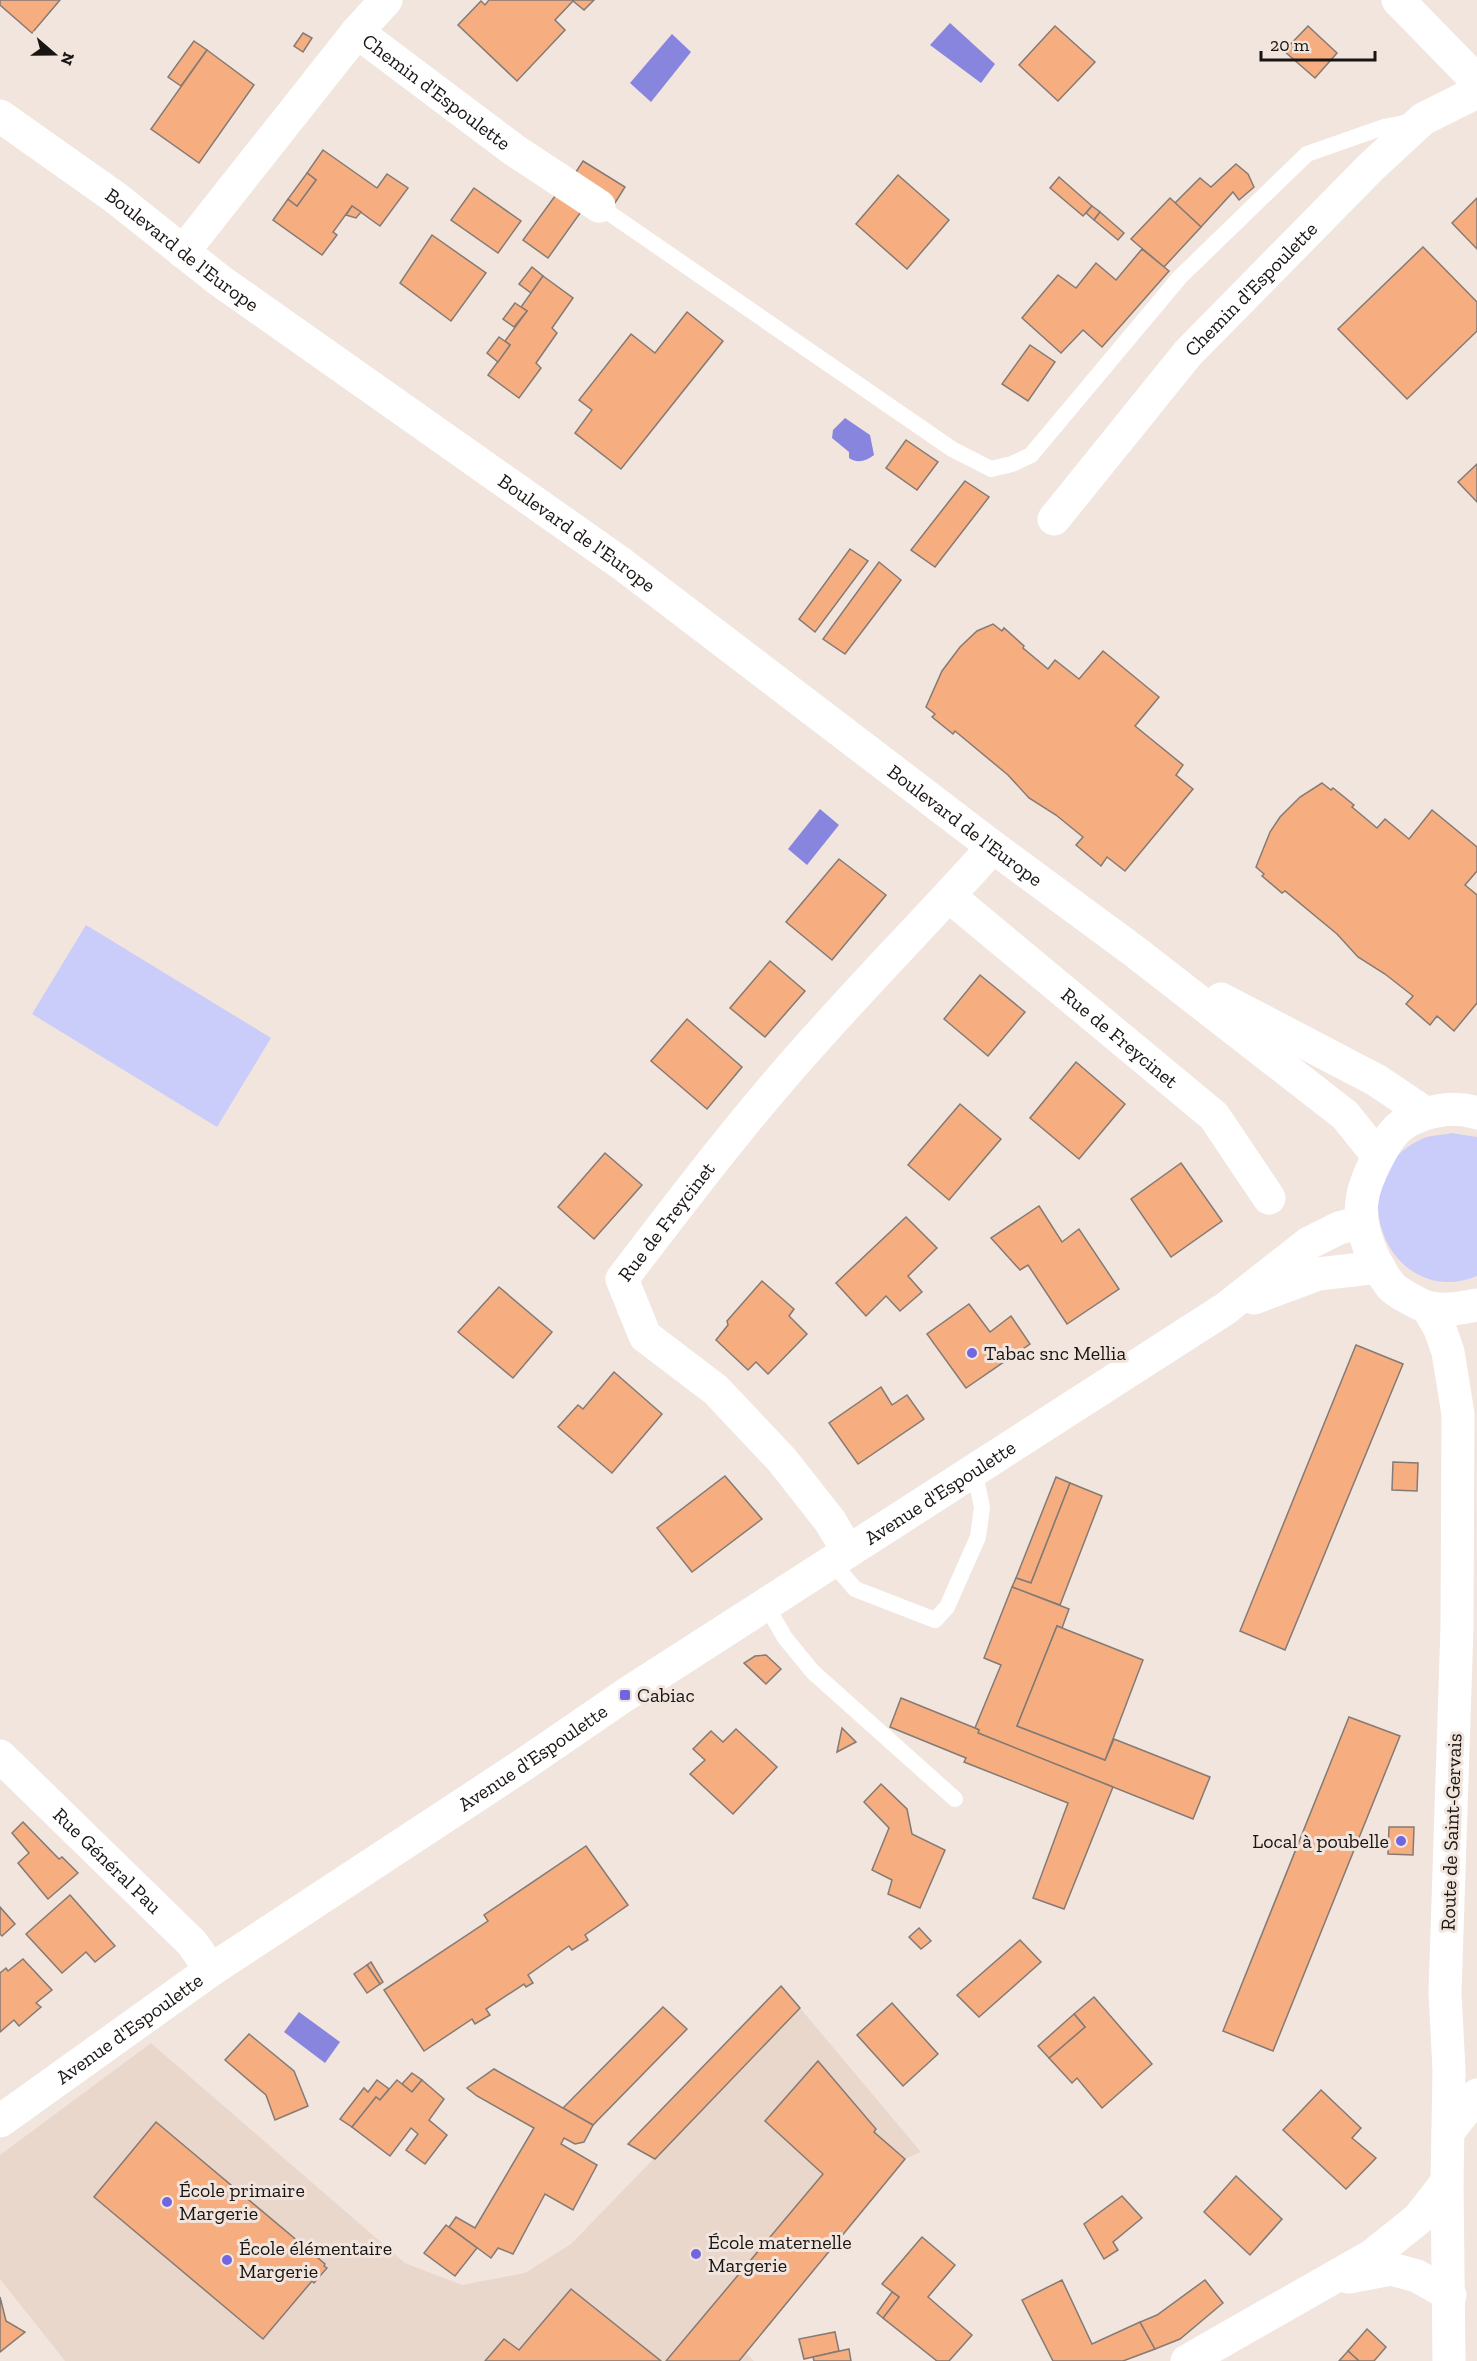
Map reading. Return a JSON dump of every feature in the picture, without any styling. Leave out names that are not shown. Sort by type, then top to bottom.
[{"type":"main road","points":[[357,32],[386,0]]},
{"type":"main road","points":[[1398,0],[1477,81]]},
{"type":"main road","name":"Chemin d'Espoulette","points":[[183,252],[357,32],[514,150],[599,206]]},
{"type":"main road","name":"Chemin d'Espoulette","points":[[1054,519],[1188,353],[1371,167],[1424,119],[1477,92]]},
{"type":"main road","name":"Boulevard de l'Europe","points":[[0,116],[116,198],[219,280],[622,564],[993,847],[1148,961],[1345,1115],[1378,1156]]},
{"type":"main road","name":"Rue de Freycinet","points":[[840,1557],[830,1521],[782,1460],[716,1390],[645,1336],[622,1279],[693,1186],[784,1075],[905,940],[993,847]]},
{"type":"main road","name":"Rue de Freycinet","points":[[949,896],[1214,1116],[1269,1198]]},
{"type":"main road","name":"Boulevard de l'Europe","points":[[1148,961],[1376,1080],[1425,1113]]},
{"type":"main road","points":[[1477,1113],[1451,1110],[1425,1113],[1400,1125],[1378,1156],[1365,1184],[1361,1203],[1362,1222],[1379,1267],[1393,1288],[1428,1308],[1449,1310],[1477,1305]]},
{"type":"main road","name":"Avenue d'Espoulette","points":[[0,2121],[211,1970],[523,1766],[625,1695],[1225,1309],[1309,1243],[1339,1228],[1362,1222]]},
{"type":"main road","name":"Avenue d'Espoulette","points":[[1225,1309],[1318,1274],[1379,1267]]},
{"type":"main road","name":"Route de Saint-Gervais","points":[[1428,1308],[1440,1329],[1448,1352],[1458,1414],[1457,1627],[1445,1993],[1449,2070],[1447,2182],[1449,2361]]},
{"type":"main road","name":"Rue Général Pau","points":[[0,1756],[192,1943],[211,1970]]},
{"type":"main road","points":[[1448,2132],[1477,2095]]},
{"type":"main road","points":[[1186,2361],[1373,2255],[1418,2219],[1447,2182]]},
{"type":"main road","points":[[1329,2280],[1391,2269],[1417,2276],[1450,2295]]},
{"type":"lane","points":[[599,206],[952,450],[991,469],[1012,465],[1031,455],[1180,277],[1307,154],[1384,127],[1424,119]]},
{"type":"lane","points":[[840,1557],[855,1589],[934,1620],[947,1607],[978,1537],[982,1507],[974,1470]]},
{"type":"lane","points":[[766,1605],[785,1638],[813,1672],[955,1799]]},
{"type":"shaded area","points":[[950,23],[995,64],[981,83],[930,45]]},
{"type":"shaded area","points":[[672,34],[691,52],[651,102],[630,83]]},
{"type":"shaded area","points":[[845,418],[870,435],[874,455],[868,459],[852,460],[849,458],[849,452],[832,438],[833,430]]},
{"type":"shaded area","points":[[820,809],[839,825],[807,865],[788,849]]},
{"type":"shaded area","points":[[86,925],[271,1038],[217,1127],[32,1014]]},
{"type":"shaded area","points":[[1451,1133],[1477,1137],[1477,1276],[1446,1282],[1419,1275],[1398,1258],[1384,1235],[1378,1208],[1382,1181],[1397,1156],[1424,1138]]},
{"type":"shaded area","name":"École primaire Margerie","points":[[800,2008],[921,2152],[905,2159],[746,2353],[754,2361],[65,2361],[0,2279],[0,2155],[151,2043],[405,2263],[462,2285],[525,2273],[571,2244]]},
{"type":"shaded area","points":[[299,2012],[340,2042],[325,2063],[284,2032]]},
{"type":"building","points":[[0,0],[60,0],[32,33],[0,5]]},
{"type":"building","points":[[489,0],[594,0],[584,10],[573,1],[555,20],[565,30],[517,81],[458,25],[481,1],[485,5]]},
{"type":"building","points":[[1055,26],[1095,62],[1058,101],[1019,65]]},
{"type":"building","points":[[1308,26],[1337,53],[1315,78],[1284,51]]},
{"type":"building","points":[[303,33],[312,38],[303,52],[294,46]]},
{"type":"building","points":[[194,41],[207,50],[181,86],[168,77]]},
{"type":"building","points":[[207,50],[254,85],[199,163],[151,129]]},
{"type":"building","points":[[323,150],[377,188],[387,174],[408,188],[380,226],[352,206],[333,232],[337,235],[322,255],[273,220],[288,199],[297,206],[316,180],[307,173]]},
{"type":"building","points":[[583,161],[625,187],[615,203],[574,175]]},
{"type":"building","points":[[1236,164],[1248,174],[1254,187],[1239,200],[1233,192],[1201,227],[1175,203],[1200,178],[1211,187]]},
{"type":"building","points":[[307,173],[316,180],[297,206],[288,199]]},
{"type":"building","points":[[898,175],[949,220],[907,269],[856,224]]},
{"type":"building","points":[[1059,177],[1092,206],[1083,216],[1050,188]]},
{"type":"building","points":[[474,188],[521,221],[498,253],[451,220]]},
{"type":"building","points":[[558,192],[583,209],[548,258],[523,240]]},
{"type":"building","points":[[1170,198],[1201,227],[1164,267],[1131,239]]},
{"type":"building","points":[[1477,198],[1477,249],[1452,223]]},
{"type":"building","points":[[352,206],[361,212],[356,218],[346,215]]},
{"type":"building","points":[[1092,206],[1100,212],[1094,220],[1086,213]]},
{"type":"building","points":[[1100,212],[1124,233],[1118,240],[1094,220]]},
{"type":"building","points":[[432,235],[486,273],[451,321],[400,283]]},
{"type":"building","points":[[1423,247],[1477,302],[1477,331],[1407,399],[1338,329]]},
{"type":"building","points":[[1142,249],[1169,271],[1102,347],[1083,330],[1061,353],[1022,318],[1058,275],[1076,288],[1096,263],[1116,280]]},
{"type":"building","points":[[532,267],[543,276],[531,293],[519,284]]},
{"type":"building","points":[[543,276],[573,298],[552,328],[557,333],[536,363],[541,368],[519,398],[488,375],[510,345],[505,341],[527,311],[521,307]]},
{"type":"building","points":[[515,303],[527,311],[514,327],[503,319]]},
{"type":"building","points":[[687,312],[723,341],[621,469],[575,433],[592,410],[579,400],[631,334],[655,353]]},
{"type":"building","points":[[499,337],[510,345],[498,362],[487,353]]},
{"type":"building","points":[[1030,345],[1055,362],[1028,401],[1002,384]]},
{"type":"building","points":[[906,440],[938,462],[917,490],[886,468]]},
{"type":"building","points":[[1477,464],[1477,502],[1458,482]]},
{"type":"building","points":[[965,481],[989,497],[935,567],[911,550]]},
{"type":"building","points":[[850,549],[868,561],[815,632],[799,619]]},
{"type":"building","points":[[879,562],[901,580],[845,654],[823,639]]},
{"type":"building","points":[[993,624],[1002,631],[1004,628],[1048,669],[1055,660],[1079,679],[1103,651],[1159,697],[1135,726],[1183,765],[1176,775],[1193,789],[1125,871],[1107,857],[1101,866],[1076,845],[1083,837],[1056,815],[1029,798],[1008,775],[955,731],[953,734],[932,717],[935,714],[926,707],[942,671],[960,647],[977,631]]},
{"type":"building","points":[[1322,783],[1331,790],[1333,788],[1354,805],[1352,807],[1377,828],[1385,819],[1409,839],[1432,810],[1477,847],[1477,871],[1465,885],[1477,895],[1477,1003],[1454,1031],[1437,1016],[1430,1025],[1406,1004],[1413,996],[1358,957],[1337,934],[1285,891],[1282,893],[1262,876],[1264,874],[1256,867],[1270,832],[1280,817],[1300,797]]},
{"type":"building","points":[[839,859],[886,895],[832,960],[786,922]]},
{"type":"building","points":[[770,961],[805,991],[765,1037],[730,1008]]},
{"type":"building","points":[[980,975],[1025,1012],[988,1056],[944,1019]]},
{"type":"building","points":[[687,1019],[742,1067],[707,1109],[651,1061]]},
{"type":"building","points":[[1076,1062],[1125,1104],[1079,1159],[1030,1118]]},
{"type":"building","points":[[960,1104],[1001,1139],[949,1200],[908,1165]]},
{"type":"building","points":[[605,1153],[642,1185],[594,1239],[558,1207]]},
{"type":"building","points":[[1181,1163],[1222,1221],[1171,1257],[1131,1199]]},
{"type":"building","points":[[1039,1206],[1062,1242],[1079,1229],[1119,1289],[1067,1324],[1028,1265],[1020,1270],[991,1238]]},
{"type":"building","points":[[906,1217],[937,1248],[908,1276],[922,1292],[900,1311],[886,1296],[866,1316],[836,1283]]},
{"type":"building","points":[[762,1281],[794,1309],[789,1316],[807,1334],[768,1374],[756,1362],[748,1370],[716,1340],[728,1325],[727,1321]]},
{"type":"building","points":[[499,1287],[552,1332],[513,1378],[458,1332]]},
{"type":"building","points":[[969,1304],[990,1332],[1011,1316],[1030,1344],[966,1388],[927,1334]]},
{"type":"building","points":[[1356,1345],[1403,1364],[1285,1650],[1240,1631]]},
{"type":"building","points":[[614,1372],[662,1414],[612,1473],[558,1427],[578,1405],[583,1409]]},
{"type":"building","points":[[881,1387],[892,1405],[907,1395],[924,1419],[858,1464],[829,1423]]},
{"type":"building","points":[[1393,1462],[1418,1463],[1417,1491],[1392,1490]]},
{"type":"building","points":[[725,1476],[762,1519],[692,1572],[657,1528]]},
{"type":"building","points":[[1056,1477],[1070,1483],[1031,1583],[1016,1578]]},
{"type":"building","points":[[1070,1483],[1102,1496],[1060,1605],[1012,1587],[1016,1578],[1031,1583]]},
{"type":"building","points":[[1012,1587],[1069,1609],[1062,1628],[1057,1626],[1017,1726],[1105,1760],[1114,1739],[1210,1777],[1193,1819],[978,1733],[979,1730],[975,1728],[1001,1665],[984,1658]]},
{"type":"building","points":[[1057,1626],[1143,1660],[1105,1760],[1017,1726]]},
{"type":"building","points":[[766,1655],[781,1669],[766,1684],[744,1663],[755,1656]]},
{"type":"building","points":[[901,1698],[975,1728],[979,1730],[978,1733],[1113,1787],[1064,1909],[1033,1898],[1068,1803],[964,1762],[966,1758],[890,1727]]},
{"type":"building","points":[[1349,1717],[1400,1736],[1273,2051],[1223,2031]]},
{"type":"building","points":[[842,1728],[856,1742],[837,1752]]},
{"type":"building","points":[[736,1729],[777,1767],[733,1814],[690,1774],[705,1760],[693,1749],[711,1731],[723,1742]]},
{"type":"building","points":[[881,1784],[907,1809],[912,1834],[945,1850],[920,1908],[888,1894],[892,1880],[872,1870],[889,1828],[864,1802]]},
{"type":"building","points":[[23,1822],[59,1859],[62,1857],[78,1873],[48,1899],[18,1863],[29,1853],[12,1833]]},
{"type":"building","name":"Local à poubelle","points":[[1389,1827],[1414,1827],[1413,1855],[1388,1854]]},
{"type":"building","points":[[586,1846],[628,1905],[585,1935],[588,1940],[572,1950],[569,1946],[528,1975],[533,1983],[526,1987],[524,1984],[486,2009],[490,2015],[475,2024],[472,2019],[424,2051],[384,1990],[488,1921],[484,1915]]},
{"type":"building","points":[[70,1895],[115,1946],[95,1962],[86,1952],[62,1973],[26,1934]]},
{"type":"building","points":[[0,1907],[15,1924],[2,1936],[0,1934]]},
{"type":"building","points":[[919,1928],[931,1941],[921,1949],[909,1937]]},
{"type":"building","points":[[1020,1940],[1041,1962],[979,2017],[957,1995]]},
{"type":"building","points":[[23,1959],[52,1990],[36,2003],[41,2007],[19,2026],[14,2020],[0,2032],[0,1973],[6,1968],[8,1971]]},
{"type":"building","points":[[371,1962],[383,1982],[380,1984],[367,1965]]},
{"type":"building","points":[[367,1965],[380,1984],[367,1993],[354,1974]]},
{"type":"building","points":[[781,1986],[800,2008],[655,2159],[628,2144]]},
{"type":"building","points":[[1094,1997],[1152,2064],[1102,2108],[1077,2078],[1072,2083],[1049,2058],[1085,2027],[1074,2014]]},
{"type":"building","points":[[892,2003],[938,2054],[903,2086],[857,2035]]},
{"type":"building","points":[[663,2007],[687,2029],[593,2125],[563,2108]]},
{"type":"building","points":[[1074,2014],[1085,2027],[1049,2058],[1038,2046]]},
{"type":"building","points":[[249,2034],[294,2071],[308,2106],[275,2120],[266,2095],[225,2060]]},
{"type":"building","points":[[818,2061],[876,2129],[874,2132],[905,2159],[739,2361],[666,2361],[823,2174],[765,2121]]},
{"type":"building","points":[[494,2069],[593,2125],[584,2142],[575,2144],[564,2138],[561,2144],[597,2165],[573,2210],[545,2194],[513,2254],[498,2248],[491,2258],[449,2227],[456,2217],[475,2228],[534,2128],[467,2088]]},
{"type":"building","points":[[412,2073],[422,2080],[412,2092],[402,2084]]},
{"type":"building","points":[[377,2080],[389,2089],[380,2100],[376,2097],[352,2127],[340,2119],[364,2088],[368,2092]]},
{"type":"building","points":[[397,2080],[412,2092],[422,2080],[444,2099],[429,2120],[447,2135],[425,2164],[406,2150],[418,2134],[411,2128],[390,2156],[352,2127],[376,2097],[380,2100]]},
{"type":"building","points":[[1321,2090],[1361,2128],[1352,2138],[1376,2158],[1346,2189],[1283,2130]]},
{"type":"building","points":[[156,2122],[327,2268],[314,2283],[312,2281],[263,2339],[94,2197]]},
{"type":"building","points":[[1236,2176],[1282,2219],[1250,2255],[1204,2212]]},
{"type":"building","points":[[1122,2196],[1142,2218],[1113,2242],[1118,2250],[1104,2259],[1084,2224]]},
{"type":"building","points":[[446,2225],[477,2248],[455,2276],[424,2253]]},
{"type":"building","points":[[922,2237],[955,2265],[928,2297],[972,2335],[949,2361],[937,2361],[883,2318],[899,2297],[882,2284]]},
{"type":"building","points":[[1062,2280],[1092,2344],[1140,2322],[1155,2349],[1123,2361],[1053,2361],[1022,2300]]},
{"type":"building","points":[[1205,2280],[1223,2303],[1180,2339],[1155,2349],[1140,2322],[1157,2315]]},
{"type":"building","points":[[571,2289],[661,2361],[485,2361],[504,2339],[519,2350]]},
{"type":"building","points":[[892,2292],[899,2297],[883,2318],[877,2313]]},
{"type":"building","points":[[0,2297],[6,2321],[25,2332],[0,2352]]},
{"type":"building","points":[[1367,2329],[1386,2347],[1374,2361],[1359,2361],[1348,2351]]},
{"type":"building","points":[[835,2332],[839,2351],[804,2359],[799,2339]]},
{"type":"building","points":[[849,2349],[851,2361],[814,2361],[813,2357]]},
{"type":"building","points":[[1348,2351],[1359,2361],[1339,2361]]},
{"type":"place","name":"Tabac snc Mellia","points":[[972,1353]]},
{"type":"place","name":"Cabiac","points":[[625,1695]]},
{"type":"place","name":"Local à poubelle","points":[[1401,1841]]},
{"type":"place","name":"École primaire Margerie","points":[[167,2202]]},
{"type":"place","name":"École maternelle Margerie","points":[[696,2254]]},
{"type":"place","name":"École élémentaire Margerie","points":[[227,2260]]}]
